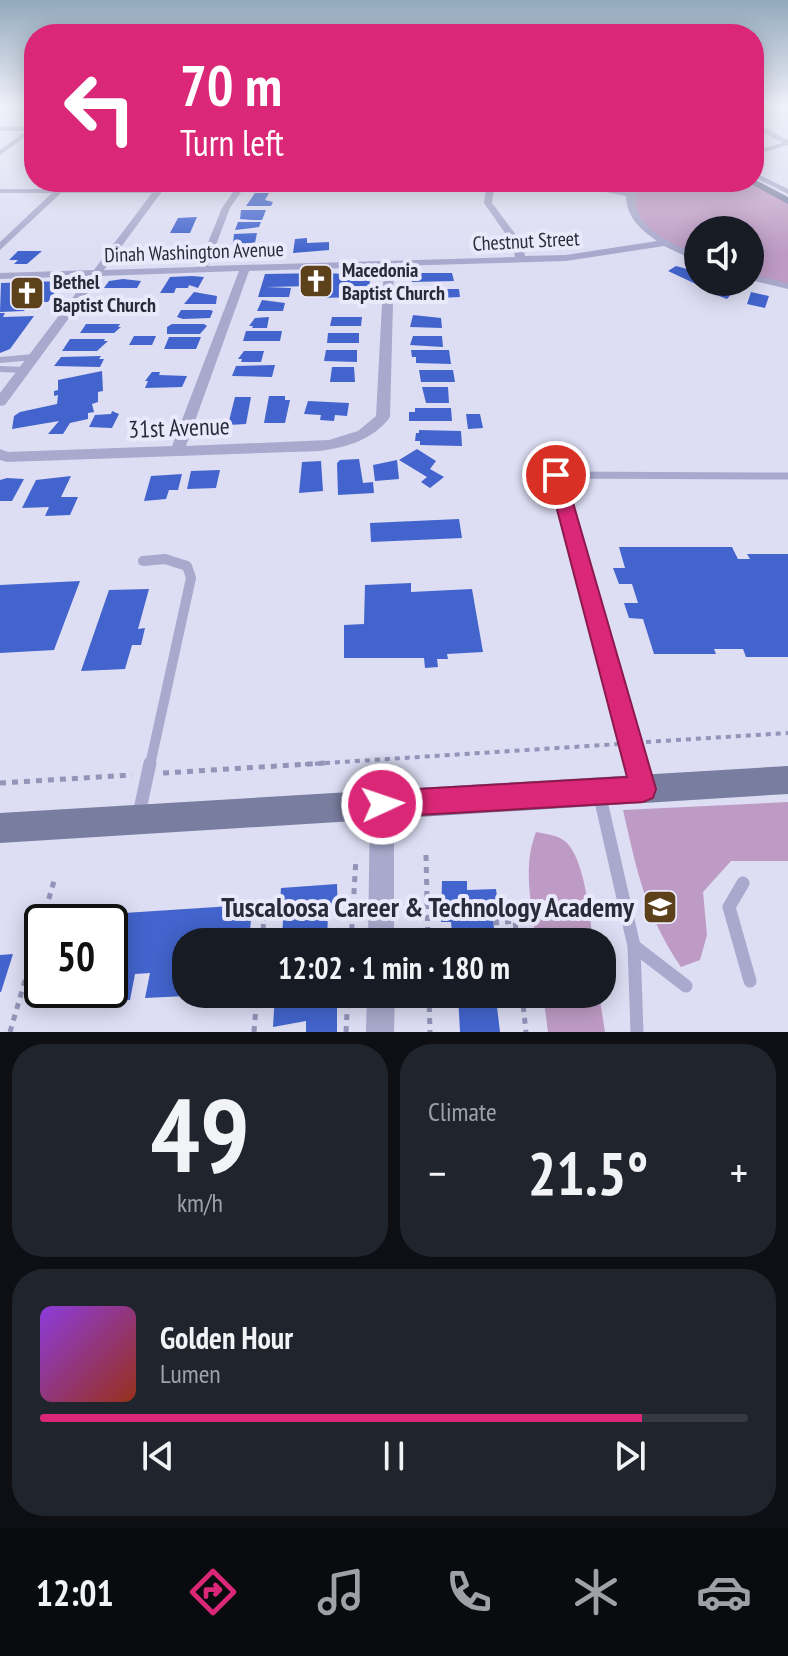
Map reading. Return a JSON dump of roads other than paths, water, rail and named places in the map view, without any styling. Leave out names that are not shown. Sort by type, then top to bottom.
[{"type":"main road","points":[[764,188],[788,201]]},
{"type":"main road","points":[[0,828],[788,780]]},
{"type":"street","points":[[764,179],[788,192]]},
{"type":"street","points":[[0,191],[24,191]]},
{"type":"street","points":[[0,247],[58,192]]},
{"type":"street","points":[[0,402],[158,192]]},
{"type":"street","points":[[202,270],[226,208],[237,192]]},
{"type":"street","points":[[490,192],[488,203],[517,243],[521,260]]},
{"type":"street","points":[[619,192],[631,194],[636,218],[664,243],[684,252]]},
{"type":"street","name":"Chestnut Street","points":[[389,265],[590,256],[664,243]]},
{"type":"street","name":"Dinah Washington Avenue","points":[[0,276],[389,265]]},
{"type":"street","name":"31st Avenue","points":[[0,454],[7,457],[320,446],[358,437],[373,429],[383,417],[389,265]]},
{"type":"street","points":[[178,449],[245,269]]},
{"type":"street","points":[[764,280],[788,286]]},
{"type":"street","points":[[381,928],[382,804]]},
{"type":"street","points":[[380,1032],[381,1008]]},
{"type":"lane","points":[[0,360],[34,357]]},
{"type":"lane","points":[[0,369],[24,370]]},
{"type":"lane","points":[[643,789],[556,475],[788,476]]},
{"type":"lane","points":[[138,819],[191,578],[187,566],[176,561],[143,561]]},
{"type":"lane","points":[[599,792],[634,946],[637,1032]]},
{"type":"lane","points":[[743,883],[729,907],[750,981]]},
{"type":"lane","points":[[634,946],[686,986]]},
{"type":"place","name":"Macedonia Baptist Church","points":[[316,281]]},
{"type":"place","name":"Bethel Baptist Church","points":[[27,293]]},
{"type":"place","name":"Tuscaloosa Career & Technology Academy","points":[[660,907]]}]
